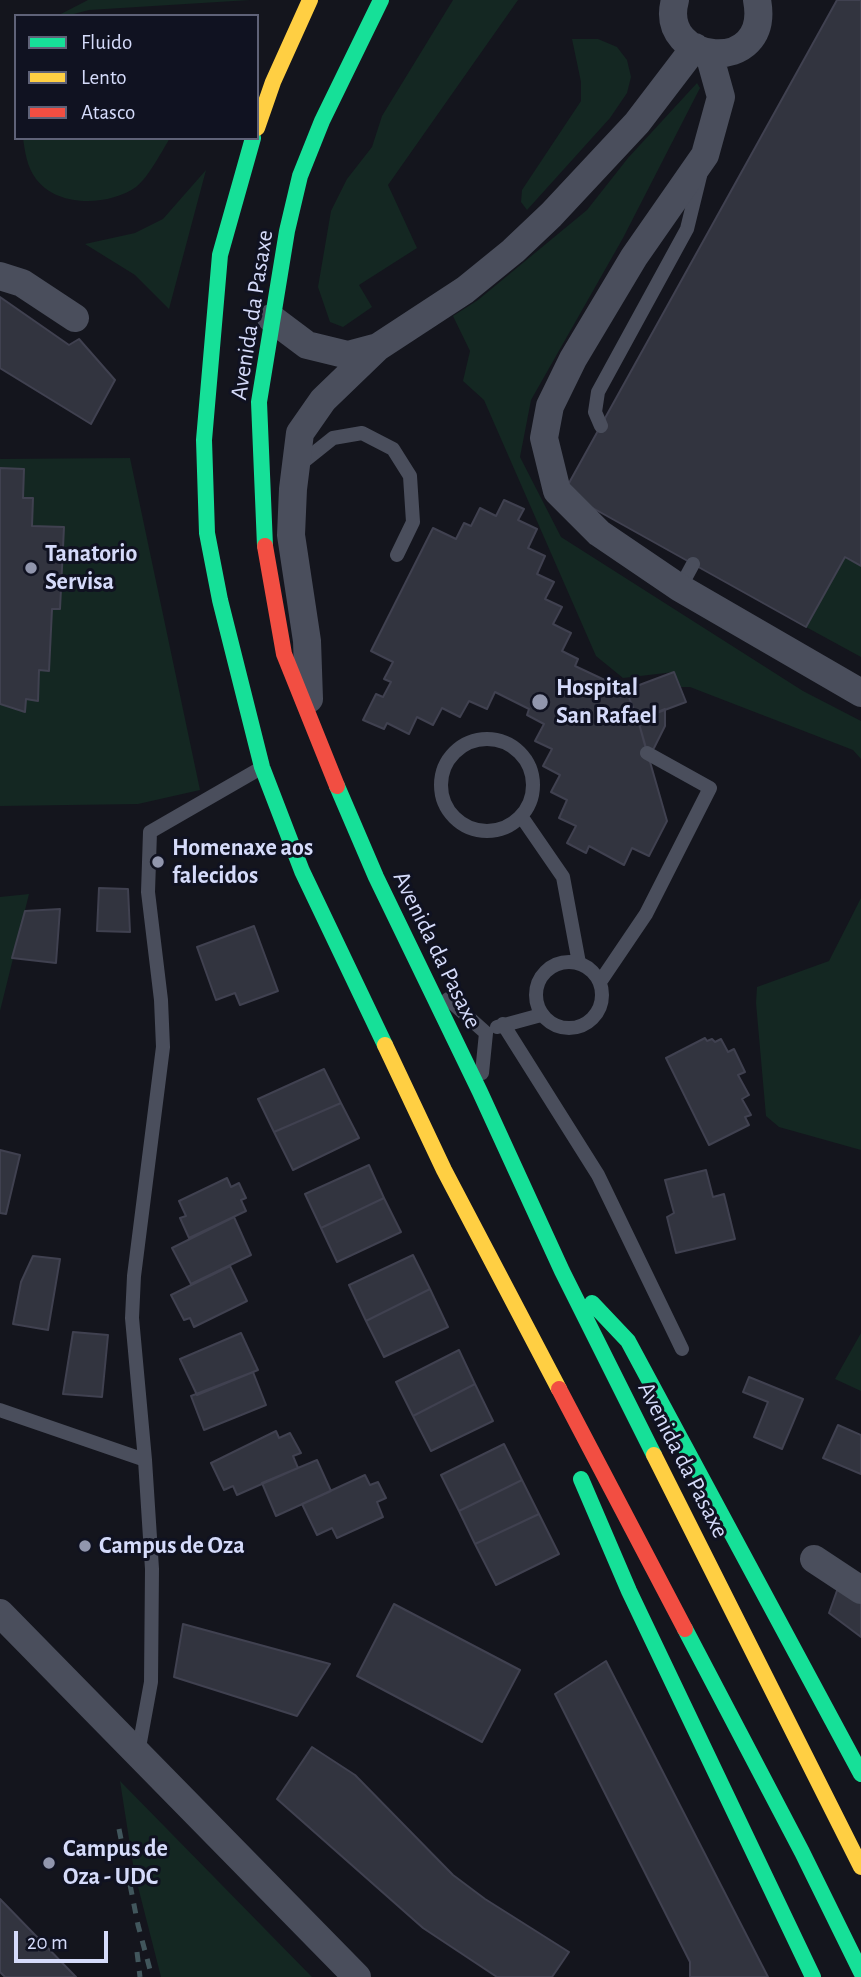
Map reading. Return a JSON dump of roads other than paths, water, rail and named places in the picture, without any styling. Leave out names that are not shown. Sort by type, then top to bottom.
[{"type":"main road","points":[[259,123],[310,0]]},
{"type":"main road","name":"Avenida da Pasaxe","points":[[381,0],[322,121],[300,176],[271,318],[259,402],[266,559],[284,654],[310,723],[376,877],[481,1092],[562,1271],[861,1867]]},
{"type":"main road","name":"Avenida da Pasaxe","points":[[252,140],[220,255],[205,440],[207,533],[220,600],[262,767],[302,871],[444,1170],[796,1839],[861,1972]]},
{"type":"main road","points":[[444,1170],[548,1404]]},
{"type":"main road","points":[[562,1271],[628,1341],[861,1774]]},
{"type":"main road","points":[[575,1466],[629,1591],[813,1977]]},
{"type":"street","points":[[675,0],[673,7],[677,30],[686,43],[702,51],[724,54],[737,50],[749,41],[760,15],[757,0]]},
{"type":"street","points":[[702,51],[721,96],[705,155],[634,257],[573,359],[550,406],[544,438],[557,491],[599,533],[687,576],[861,693]]},
{"type":"street","points":[[310,723],[307,641],[291,536],[300,433],[323,400],[378,347],[465,290],[513,251],[580,186],[702,51]]},
{"type":"street","points":[[0,276],[22,283],[75,318]]},
{"type":"street","points":[[271,318],[307,345],[348,355],[378,347]]},
{"type":"street","points":[[814,1559],[861,1590]]},
{"type":"street","points":[[0,1613],[357,1977]]},
{"type":"lane","points":[[601,426],[595,412],[598,392],[687,229],[705,155]]},
{"type":"lane","points":[[297,467],[332,438],[362,433],[393,449],[410,476],[413,522],[397,555]]},
{"type":"lane","points":[[489,739],[517,750],[527,761],[533,789],[529,804],[521,816],[502,828],[479,831],[465,826],[452,816],[444,803],[441,788],[449,759],[460,748],[474,741],[489,739]]},
{"type":"lane","points":[[600,982],[646,914],[710,788],[647,753]]},
{"type":"lane","points":[[138,1755],[151,1682],[152,1569],[132,1318],[134,1276],[163,1047],[161,1000],[148,892],[150,832],[262,767]]},
{"type":"lane","points":[[521,816],[563,877],[579,963]]},
{"type":"lane","points":[[558,963],[579,963],[587,967],[600,982],[600,1007],[587,1024],[578,1028],[558,1027],[541,1015],[535,995],[541,975],[558,963]]},
{"type":"lane","points":[[426,978],[486,1033]]},
{"type":"lane","points":[[486,1033],[503,1024],[541,1015]]},
{"type":"lane","points":[[503,1024],[598,1175],[682,1349]]},
{"type":"lane","points":[[481,1092],[486,1033]]},
{"type":"lane","points":[[0,1410],[145,1460]]},
{"type":"railway","points":[[119,1829],[138,1925],[152,1977]]},
{"type":"railway","points":[[137,1952],[140,1977]]},
{"type":"place","name":"Tanatorio Servisa","points":[[31,568]]},
{"type":"place","name":"Hospital San Rafael","points":[[540,702]]},
{"type":"place","name":"Homenaxe aos falecidos","points":[[158,862]]},
{"type":"place","name":"Campus de Oza","points":[[85,1546]]},
{"type":"place","name":"Campus de Oza - UDC","points":[[49,1863]]}]
